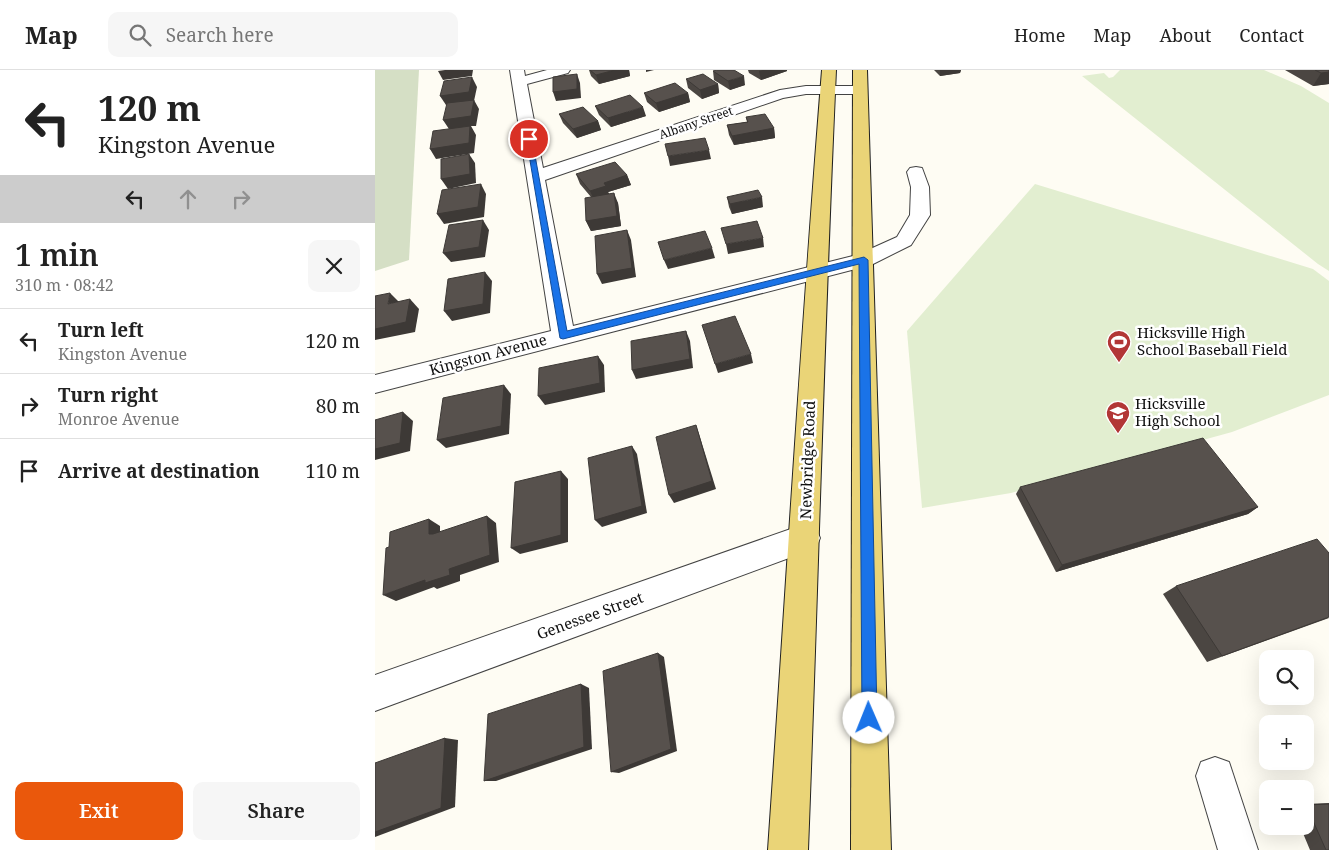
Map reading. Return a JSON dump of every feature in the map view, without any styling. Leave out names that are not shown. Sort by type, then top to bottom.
[{"type":"main road","points":[[860,70],[871,850]]},
{"type":"main road","name":"Newbridge Road","points":[[788,850],[805,538],[815,272],[828,80]]},
{"type":"street","points":[[563,70],[518,76],[563,336]]},
{"type":"street","name":"Albany Street","points":[[535,177],[780,94],[828,80],[860,90]]},
{"type":"street","name":"Kingston Avenue","points":[[375,384],[864,260],[904,241],[920,214],[920,187],[917,172]]},
{"type":"street","name":"Genessee Street","points":[[375,693],[805,538]]},
{"type":"street","points":[[1215,776],[1238,850]]},
{"type":"green space","points":[[375,70],[419,70],[409,260],[375,271]]},
{"type":"green space","points":[[1120,70],[1264,70],[1301,86],[1329,103],[1329,271],[1082,76],[1104,73],[1109,78],[1113,77]]},
{"type":"green space","name":"Hicksville High School Baseball Field","points":[[1035,184],[1313,269],[1329,281],[1329,395],[1232,432],[1011,493],[922,508],[907,331]]},
{"type":"building","points":[[590,70],[615,70],[596,75]]},
{"type":"building","points":[[734,70],[744,76],[728,81],[713,71]]},
{"type":"building","points":[[1315,70],[1329,70],[1329,72],[1321,73]]},
{"type":"building","points":[[577,74],[577,89],[553,92],[553,77]]},
{"type":"building","points":[[703,74],[718,84],[700,90],[686,79]]},
{"type":"building","points":[[472,77],[469,92],[440,96],[444,81]]},
{"type":"building","points":[[675,83],[688,93],[656,103],[644,93]]},
{"type":"building","points":[[630,95],[643,107],[608,118],[595,106]]},
{"type":"building","points":[[474,100],[471,116],[443,120],[447,103]]},
{"type":"building","points":[[583,107],[598,121],[573,129],[559,114]]},
{"type":"building","points":[[765,114],[774,128],[732,136],[727,125],[748,122],[746,117]]},
{"type":"building","points":[[470,126],[469,143],[430,149],[433,131]]},
{"type":"building","points":[[705,138],[709,150],[668,156],[665,144]]},
{"type":"building","points":[[469,154],[470,174],[441,179],[441,159]]},
{"type":"building","points":[[615,162],[627,175],[604,183],[606,186],[590,191],[576,174]]},
{"type":"building","points":[[481,184],[478,207],[437,214],[442,190]]},
{"type":"building","points":[[758,190],[762,197],[730,204],[727,197]]},
{"type":"building","points":[[614,193],[617,216],[586,221],[585,198]]},
{"type":"building","points":[[483,220],[479,247],[443,253],[449,225]]},
{"type":"building","points":[[757,221],[763,238],[726,244],[721,228]]},
{"type":"building","points":[[627,230],[632,268],[597,274],[595,236]]},
{"type":"building","points":[[705,231],[712,248],[664,260],[658,242]]},
{"type":"building","points":[[485,272],[483,304],[444,311],[448,279]]},
{"type":"building","points":[[390,293],[388,304],[410,299],[406,322],[375,329],[375,296]]},
{"type":"building","points":[[735,316],[751,354],[715,364],[702,325]]},
{"type":"building","points":[[686,331],[690,359],[632,370],[631,341]]},
{"type":"building","points":[[598,356],[600,383],[538,396],[539,368]]},
{"type":"building","points":[[504,385],[501,426],[437,440],[443,398]]},
{"type":"building","points":[[403,412],[400,443],[375,449],[375,420]]},
{"type":"building","points":[[696,425],[712,481],[669,495],[656,437]]},
{"type":"building","points":[[1203,438],[1258,507],[1062,565],[1020,487]]},
{"type":"building","points":[[632,446],[642,506],[595,520],[588,458]]},
{"type":"building","points":[[561,471],[561,535],[511,548],[515,482]]},
{"type":"building","points":[[487,516],[490,555],[449,569],[450,575],[425,583],[425,580],[383,595],[386,548],[389,547],[390,532],[429,519],[429,534],[433,534]]},
{"type":"building","points":[[1317,539],[1329,553],[1329,617],[1222,656],[1176,586]]},
{"type":"building","points":[[658,653],[671,749],[611,772],[603,671]]},
{"type":"building","points":[[581,684],[584,747],[484,781],[488,714]]},
{"type":"building","points":[[445,738],[441,808],[375,832],[375,763]]},
{"type":"building","points":[[1329,804],[1329,850],[1326,850],[1314,823],[1314,805]]},
{"type":"place","name":"Hicksville High School Baseball Field","points":[[1119,363]]},
{"type":"place","name":"Hicksville High School","points":[[1118,434]]},
{"type":"route","points":[[529,139],[563,336],[864,260],[869,718]]}]
